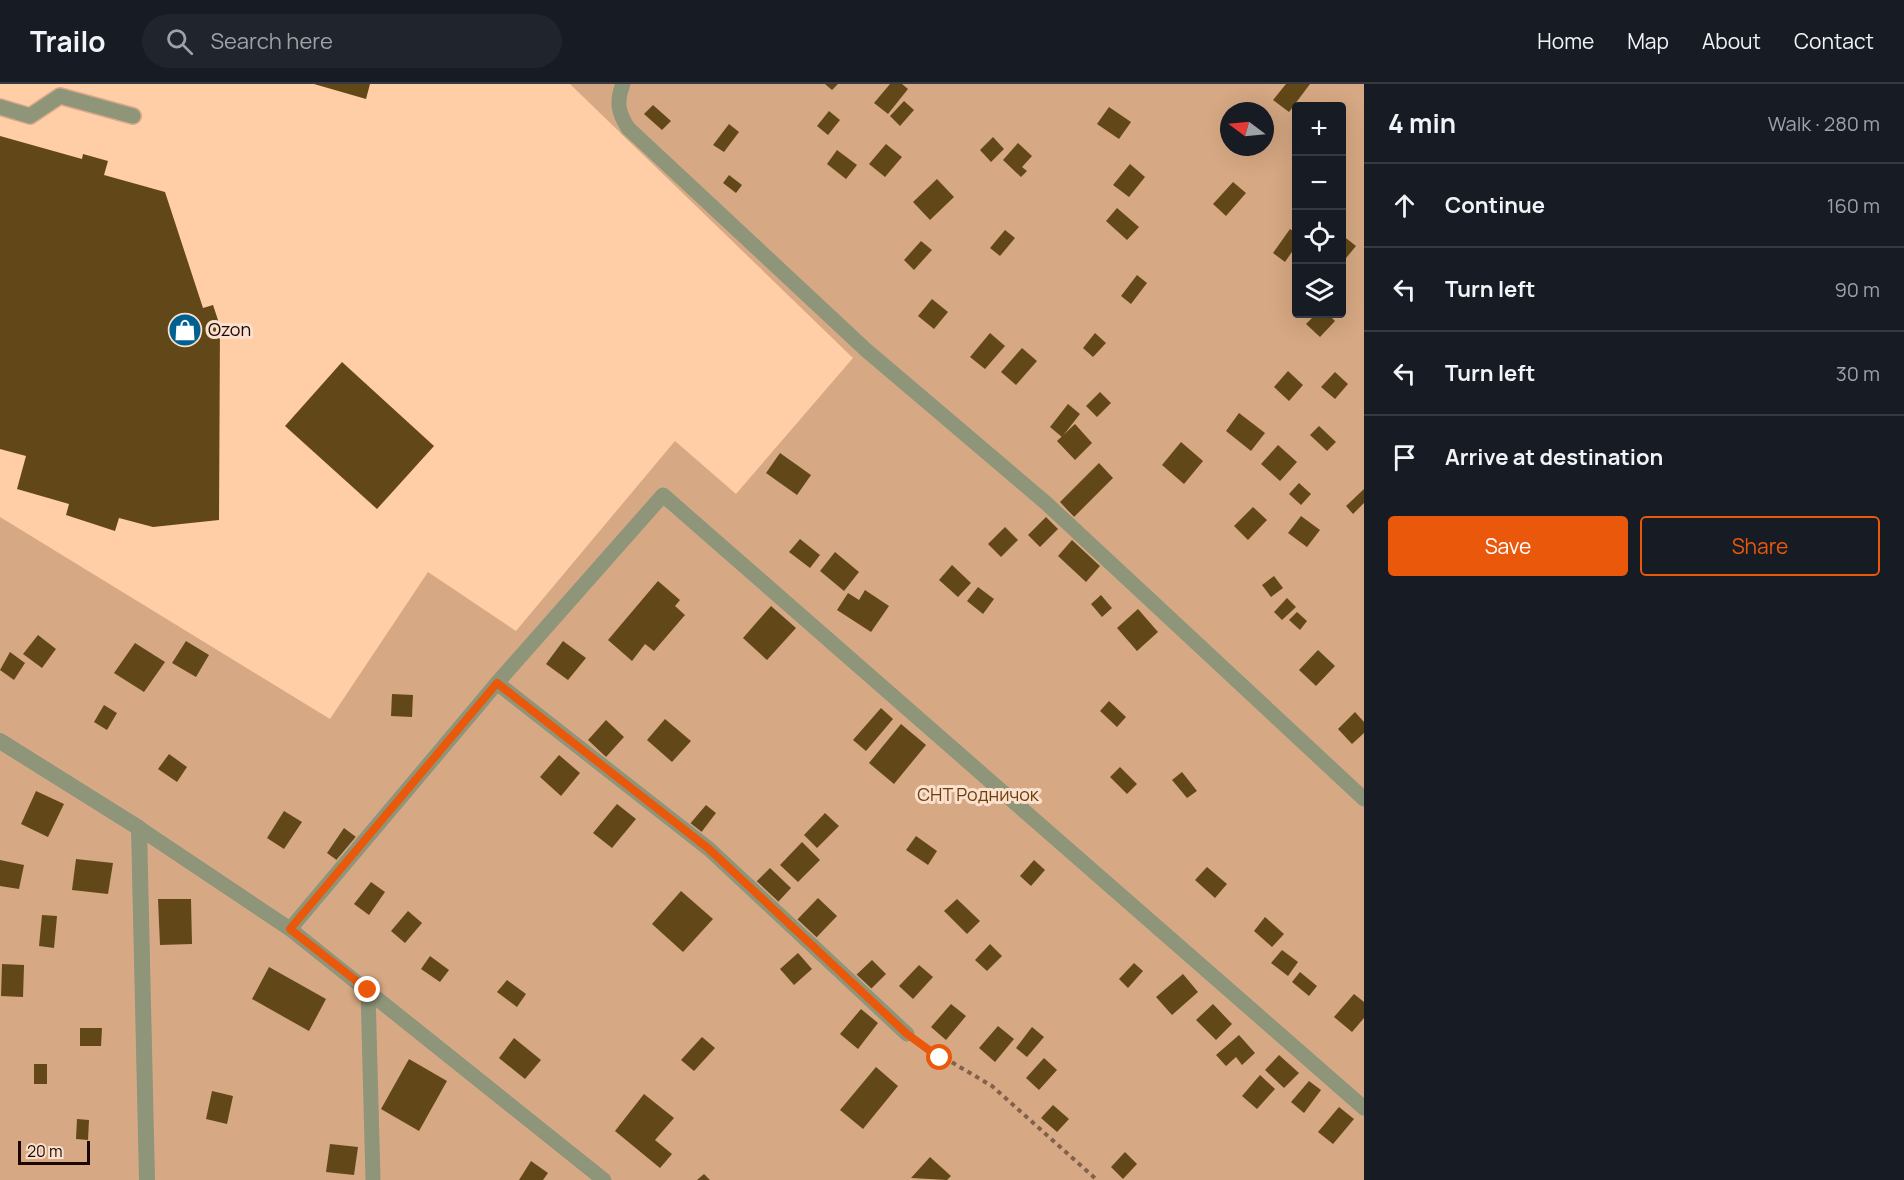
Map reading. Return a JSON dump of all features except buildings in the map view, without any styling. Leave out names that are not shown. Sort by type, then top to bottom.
[{"type":"street","points":[[0,741],[139,828],[147,1180]]},
{"type":"lane","points":[[623,84],[619,95],[619,113],[628,128],[866,350],[1046,503],[1364,800]]},
{"type":"lane","points":[[0,107],[30,116],[62,90],[133,116]]},
{"type":"lane","points":[[290,929],[497,683],[663,495],[1364,1108]]},
{"type":"lane","points":[[497,683],[709,849],[907,1034]]},
{"type":"lane","points":[[139,828],[290,929],[604,1180]]},
{"type":"lane","points":[[368,990],[373,1180]]},
{"type":"path","points":[[907,1034],[940,1058],[992,1086],[1097,1180]]},
{"type":"green space","name":"СНТ Родничок","points":[[570,84],[1364,84],[1364,1180],[0,1180],[0,517],[330,719],[428,572],[516,631],[675,441],[736,494],[853,358]]},
{"type":"place","name":"Ozon","points":[[185,330]]},
{"type":"route","points":[[368,990],[290,929],[497,683],[709,849],[907,1034],[940,1058]]}]
